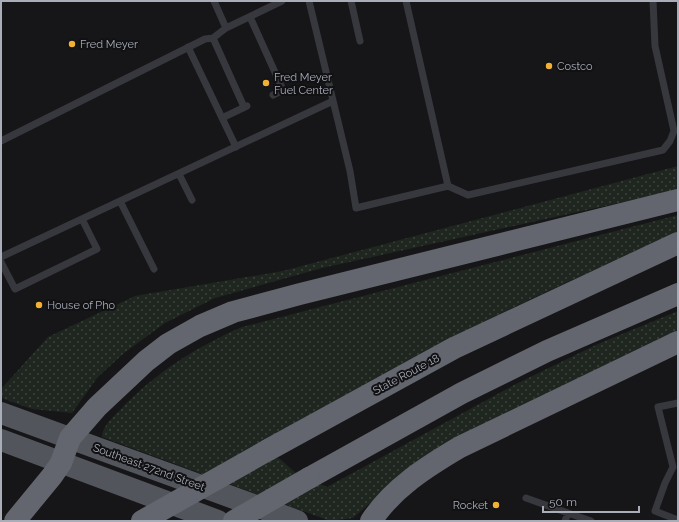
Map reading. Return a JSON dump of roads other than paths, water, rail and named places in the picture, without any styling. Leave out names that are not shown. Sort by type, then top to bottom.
[{"type":"highway","points":[[15,521],[40,492],[61,463],[70,438],[97,407],[146,361],[168,344],[200,326],[233,312],[300,294],[678,200]]},
{"type":"highway","name":"State Route 18","points":[[142,521],[454,348],[678,243]]},
{"type":"highway","points":[[234,521],[462,393],[547,351],[678,294]]},
{"type":"highway","points":[[371,521],[389,497],[430,464],[460,447],[678,342]]},
{"type":"main road","name":"Southeast 272nd Street","points":[[1,413],[297,521]]},
{"type":"main road","points":[[1,440],[218,521]]},
{"type":"lane","points":[[214,1],[226,28]]},
{"type":"lane","points":[[1,141],[205,39],[212,38],[226,28],[282,1]]},
{"type":"lane","points":[[309,1],[333,101],[356,208],[448,186],[468,195],[663,150],[670,141],[674,131],[655,46],[653,1]]},
{"type":"lane","points":[[351,1],[360,41]]},
{"type":"lane","points":[[406,1],[448,186]]},
{"type":"lane","points":[[250,17],[283,90],[272,95]]},
{"type":"lane","points":[[212,38],[246,106],[222,118]]},
{"type":"lane","points":[[188,48],[236,147]]},
{"type":"lane","points":[[1,257],[333,101]]},
{"type":"lane","points":[[178,174],[192,200]]},
{"type":"lane","points":[[120,201],[154,269]]},
{"type":"lane","points":[[1,262],[15,289],[97,249],[82,219]]},
{"type":"lane","points":[[678,403],[658,407],[673,467],[664,483],[655,511],[678,520]]},
{"type":"lane","points":[[526,498],[591,521]]},
{"type":"lane","points":[[565,521],[568,512]]},
{"type":"place","name":"Fred Meyer","points":[[72,44]]},
{"type":"place","name":"Costco","points":[[549,66]]},
{"type":"place","name":"Fred Meyer Fuel Center","points":[[266,83]]},
{"type":"place","name":"House of Pho","points":[[39,305]]},
{"type":"place","name":"Rocket","points":[[496,505]]}]
